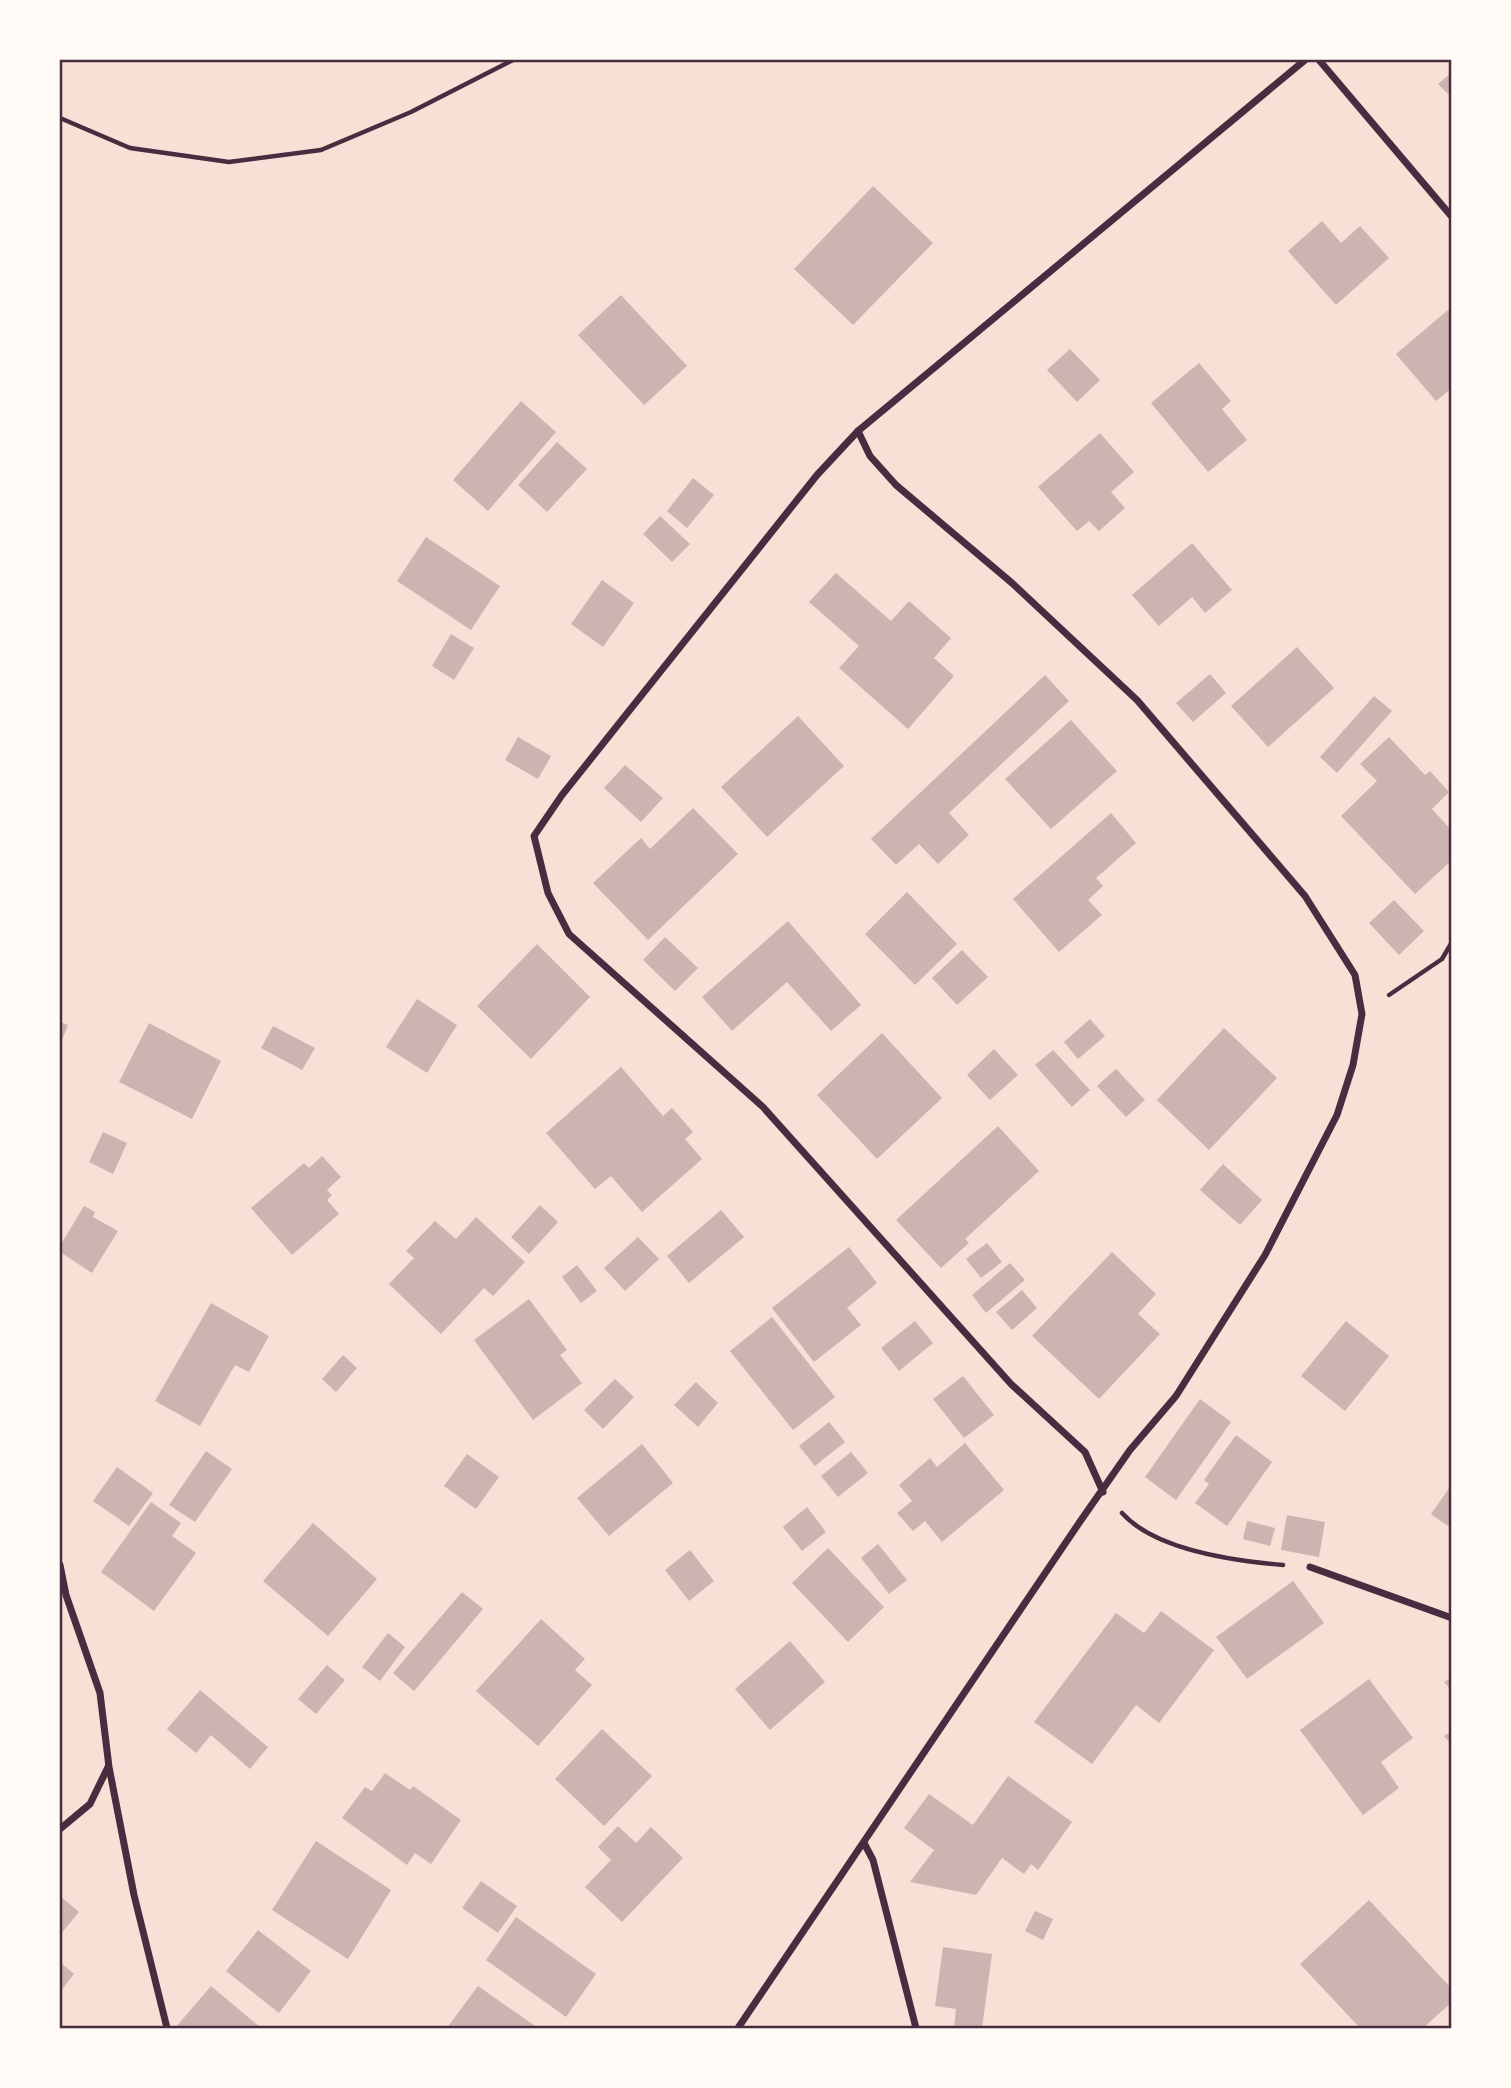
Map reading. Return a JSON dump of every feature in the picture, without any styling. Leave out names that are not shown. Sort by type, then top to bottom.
[{"type":"street","points":[[1103,1492],[1085,1452],[1011,1384],[763,1107],[569,934],[548,893],[534,836],[562,795],[808,485],[858,431],[1305,60]]},
{"type":"street","points":[[1319,60],[1451,217]]},
{"type":"street","points":[[738,2028],[1130,1450],[1176,1396],[1265,1255],[1337,1115],[1353,1065],[1362,1014],[1355,975],[1304,896],[1247,827],[1136,700],[1012,583],[896,485],[870,456],[858,431]]},
{"type":"street","points":[[60,1564],[66,1595],[100,1693],[108,1767],[134,1895],[167,2028]]},
{"type":"street","points":[[1310,1567],[1451,1618]]},
{"type":"street","points":[[60,1829],[90,1804],[108,1767]]},
{"type":"street","points":[[864,1843],[873,1860],[916,2028]]},
{"type":"path","points":[[60,118],[130,148],[229,162],[308,152],[321,150],[411,112],[513,60]]},
{"type":"path","points":[[1362,1014],[1442,959],[1451,942]]},
{"type":"path","points":[[1103,1492],[1130,1523],[1170,1544],[1247,1562],[1310,1567]]},
{"type":"building","points":[[1452,72],[1452,98],[1438,84]]},
{"type":"building","points":[[873,186],[933,243],[853,325],[794,269]]},
{"type":"building","points":[[1322,221],[1341,243],[1360,226],[1389,258],[1336,305],[1288,251]]},
{"type":"building","points":[[621,295],[687,366],[644,405],[578,335]]},
{"type":"building","points":[[1448,310],[1452,314],[1452,388],[1436,401],[1396,354]]},
{"type":"building","points":[[1070,349],[1100,380],[1077,402],[1047,370]]},
{"type":"building","points":[[1199,363],[1231,401],[1222,409],[1247,440],[1208,472],[1151,403]]},
{"type":"building","points":[[521,401],[556,432],[488,511],[453,480]]},
{"type":"building","points":[[1100,433],[1134,472],[1111,492],[1125,508],[1099,531],[1089,521],[1077,531],[1038,487]]},
{"type":"building","points":[[557,442],[587,469],[547,512],[518,485]]},
{"type":"building","points":[[693,478],[714,495],[687,528],[667,511]]},
{"type":"building","points":[[660,516],[690,544],[672,562],[643,534]]},
{"type":"building","points":[[426,537],[500,586],[471,630],[397,581]]},
{"type":"building","points":[[1192,543],[1232,590],[1205,613],[1192,597],[1159,626],[1132,595]]},
{"type":"building","points":[[836,573],[891,621],[909,601],[951,638],[934,658],[954,676],[908,729],[839,668],[859,646],[809,602]]},
{"type":"building","points":[[602,580],[634,603],[603,647],[571,624]]},
{"type":"building","points":[[451,634],[474,648],[454,680],[432,666]]},
{"type":"building","points":[[1297,647],[1334,688],[1268,747],[1231,706]]},
{"type":"building","points":[[1210,674],[1226,693],[1193,722],[1176,703]]},
{"type":"building","points":[[1045,675],[1069,701],[949,813],[969,835],[938,864],[919,844],[896,865],[871,839]]},
{"type":"building","points":[[1374,696],[1392,711],[1337,773],[1320,757]]},
{"type":"building","points":[[798,716],[844,766],[767,837],[721,787]]},
{"type":"building","points":[[1071,720],[1117,771],[1051,829],[1005,779]]},
{"type":"building","points":[[518,737],[551,756],[538,779],[505,760]]},
{"type":"building","points":[[1389,737],[1425,775],[1430,771],[1449,792],[1432,809],[1452,831],[1452,860],[1415,894],[1341,816],[1377,781],[1360,764]]},
{"type":"building","points":[[625,765],[663,798],[641,822],[604,788]]},
{"type":"building","points":[[693,808],[738,854],[648,940],[593,883],[641,838],[650,849]]},
{"type":"building","points":[[1111,813],[1136,843],[1096,878],[1103,886],[1088,900],[1102,915],[1059,952],[1013,899]]},
{"type":"building","points":[[907,892],[957,944],[915,985],[865,934]]},
{"type":"building","points":[[1394,900],[1424,931],[1399,955],[1369,923]]},
{"type":"building","points":[[788,921],[861,1005],[831,1031],[787,982],[732,1031],[702,997]]},
{"type":"building","points":[[665,937],[698,968],[675,991],[643,960]]},
{"type":"building","points":[[537,944],[590,997],[531,1059],[477,1006]]},
{"type":"building","points":[[962,950],[988,977],[957,1005],[932,978]]},
{"type":"building","points":[[417,999],[457,1025],[427,1073],[386,1047]]},
{"type":"building","points":[[1090,1019],[1105,1036],[1078,1059],[1064,1042]]},
{"type":"building","points":[[60,1022],[68,1025],[60,1045]]},
{"type":"building","points":[[149,1023],[221,1061],[192,1119],[119,1082]]},
{"type":"building","points":[[273,1026],[315,1048],[302,1070],[261,1048]]},
{"type":"building","points":[[1224,1028],[1277,1078],[1209,1150],[1157,1100]]},
{"type":"building","points":[[882,1033],[942,1098],[877,1159],[817,1095]]},
{"type":"building","points":[[994,1049],[1018,1075],[990,1100],[967,1075]]},
{"type":"building","points":[[1053,1050],[1090,1090],[1072,1107],[1035,1065]]},
{"type":"building","points":[[621,1067],[663,1116],[672,1108],[693,1132],[685,1139],[702,1159],[642,1212],[611,1176],[595,1189],[546,1133]]},
{"type":"building","points":[[1116,1069],[1145,1100],[1126,1117],[1097,1086]]},
{"type":"building","points":[[998,1126],[1039,1171],[965,1239],[969,1243],[941,1268],[896,1220]]},
{"type":"building","points":[[103,1132],[127,1143],[113,1174],[89,1162]]},
{"type":"building","points":[[322,1156],[341,1177],[327,1190],[332,1195],[327,1200],[339,1214],[292,1255],[251,1208],[304,1163],[309,1168]]},
{"type":"building","points":[[1223,1164],[1262,1200],[1240,1225],[1200,1190]]},
{"type":"building","points":[[540,1205],[558,1222],[529,1254],[511,1237]]},
{"type":"building","points":[[84,1206],[95,1212],[93,1217],[118,1231],[92,1273],[60,1252],[60,1246]]},
{"type":"building","points":[[721,1210],[744,1237],[689,1283],[667,1256]]},
{"type":"building","points":[[476,1217],[525,1262],[493,1296],[484,1288],[441,1334],[389,1284],[414,1258],[406,1251],[435,1221],[456,1239]]},
{"type":"building","points":[[638,1237],[659,1259],[625,1291],[604,1268]]},
{"type":"building","points":[[987,1243],[1002,1262],[981,1278],[966,1259]]},
{"type":"building","points":[[849,1247],[877,1283],[847,1308],[861,1325],[814,1362],[772,1308]]},
{"type":"building","points":[[1112,1252],[1156,1294],[1138,1314],[1160,1334],[1099,1399],[1032,1336]]},
{"type":"building","points":[[1010,1263],[1025,1280],[986,1313],[972,1295]]},
{"type":"building","points":[[577,1265],[597,1291],[581,1303],[562,1277]]},
{"type":"building","points":[[1022,1290],[1037,1308],[1012,1330],[996,1312]]},
{"type":"building","points":[[529,1299],[567,1350],[560,1355],[582,1383],[533,1420],[474,1340]]},
{"type":"building","points":[[211,1303],[269,1336],[249,1372],[235,1365],[200,1426],[155,1401]]},
{"type":"building","points":[[772,1317],[835,1397],[793,1430],[730,1351]]},
{"type":"building","points":[[915,1321],[933,1343],[899,1371],[881,1348]]},
{"type":"building","points":[[1346,1321],[1389,1356],[1345,1411],[1301,1376]]},
{"type":"building","points":[[343,1355],[357,1368],[336,1392],[322,1379]]},
{"type":"building","points":[[963,1376],[994,1415],[964,1438],[933,1399]]},
{"type":"building","points":[[615,1379],[634,1397],[603,1429],[584,1410]]},
{"type":"building","points":[[696,1382],[718,1403],[698,1427],[674,1405]]},
{"type":"building","points":[[1200,1399],[1231,1422],[1176,1500],[1145,1477]]},
{"type":"building","points":[[829,1422],[845,1442],[815,1466],[799,1446]]},
{"type":"building","points":[[1236,1435],[1272,1462],[1227,1526],[1195,1503],[1209,1484],[1204,1480]]},
{"type":"building","points":[[965,1443],[1004,1490],[942,1542],[925,1521],[913,1531],[897,1513],[912,1501],[899,1485],[930,1458],[937,1467]]},
{"type":"building","points":[[642,1444],[673,1483],[609,1536],[577,1498]]},
{"type":"building","points":[[206,1451],[232,1469],[195,1522],[169,1505]]},
{"type":"building","points":[[851,1452],[868,1473],[838,1497],[821,1476]]},
{"type":"building","points":[[467,1454],[499,1477],[476,1509],[444,1486]]},
{"type":"building","points":[[117,1467],[153,1493],[129,1526],[93,1501]]},
{"type":"building","points":[[1452,1484],[1452,1529],[1431,1514]]},
{"type":"building","points":[[151,1502],[181,1523],[172,1536],[196,1553],[154,1611],[101,1572]]},
{"type":"building","points":[[807,1507],[826,1532],[802,1551],[783,1527]]},
{"type":"building","points":[[1287,1515],[1325,1522],[1319,1557],[1281,1550]]},
{"type":"building","points":[[1247,1521],[1275,1528],[1270,1546],[1243,1539]]},
{"type":"building","points":[[313,1523],[377,1579],[328,1636],[263,1581]]},
{"type":"building","points":[[878,1544],[907,1580],[889,1594],[861,1558]]},
{"type":"building","points":[[828,1548],[884,1607],[848,1642],[792,1583]]},
{"type":"building","points":[[690,1550],[714,1581],[689,1601],[665,1570]]},
{"type":"building","points":[[1293,1581],[1324,1623],[1247,1679],[1216,1637]]},
{"type":"building","points":[[462,1592],[483,1609],[414,1691],[393,1673]]},
{"type":"building","points":[[1161,1611],[1214,1650],[1159,1723],[1136,1705],[1092,1764],[1034,1722],[1116,1613],[1144,1633]]},
{"type":"building","points":[[541,1619],[585,1659],[575,1670],[592,1685],[538,1746],[476,1691]]},
{"type":"building","points":[[388,1633],[405,1647],[380,1681],[362,1667]]},
{"type":"building","points":[[790,1641],[825,1682],[770,1730],[735,1689]]},
{"type":"building","points":[[327,1665],[345,1680],[316,1714],[298,1699]]},
{"type":"building","points":[[1452,1677],[1452,1691],[1444,1682]]},
{"type":"building","points":[[1369,1679],[1413,1738],[1381,1762],[1399,1788],[1363,1815],[1300,1730]]},
{"type":"building","points":[[200,1690],[268,1747],[250,1769],[211,1735],[196,1753],[167,1729]]},
{"type":"building","points":[[602,1729],[652,1776],[604,1826],[555,1779]]},
{"type":"building","points":[[1452,1731],[1452,1745],[1444,1736]]},
{"type":"building","points":[[385,1773],[410,1790],[413,1786],[461,1820],[431,1864],[415,1853],[407,1865],[342,1818],[365,1787],[372,1791]]},
{"type":"building","points":[[1008,1776],[1072,1822],[1038,1870],[1031,1864],[1024,1874],[1002,1858],[976,1895],[910,1882],[934,1850],[904,1828],[929,1794],[973,1825]]},
{"type":"building","points":[[618,1826],[636,1843],[651,1827],[683,1858],[622,1922],[585,1887],[611,1860],[598,1847]]},
{"type":"building","points":[[316,1841],[391,1890],[348,1959],[272,1910]]},
{"type":"building","points":[[481,1881],[517,1906],[498,1933],[462,1908]]},
{"type":"building","points":[[60,1896],[79,1912],[60,1935]]},
{"type":"building","points":[[1369,1900],[1452,1989],[1452,2002],[1423,2028],[1360,2028],[1300,1964]]},
{"type":"building","points":[[1035,1911],[1053,1919],[1043,1940],[1025,1931]]},
{"type":"building","points":[[516,1917],[596,1974],[566,2017],[486,1960]]},
{"type":"building","points":[[258,1930],[311,1971],[279,2013],[226,1971]]},
{"type":"building","points":[[943,1947],[992,1954],[982,2028],[954,2028],[956,2009],[935,2006]]},
{"type":"building","points":[[60,1962],[74,1974],[60,1992]]},
{"type":"building","points":[[211,1986],[261,2028],[175,2028]]},
{"type":"building","points":[[478,1986],[538,2028],[447,2028]]}]
